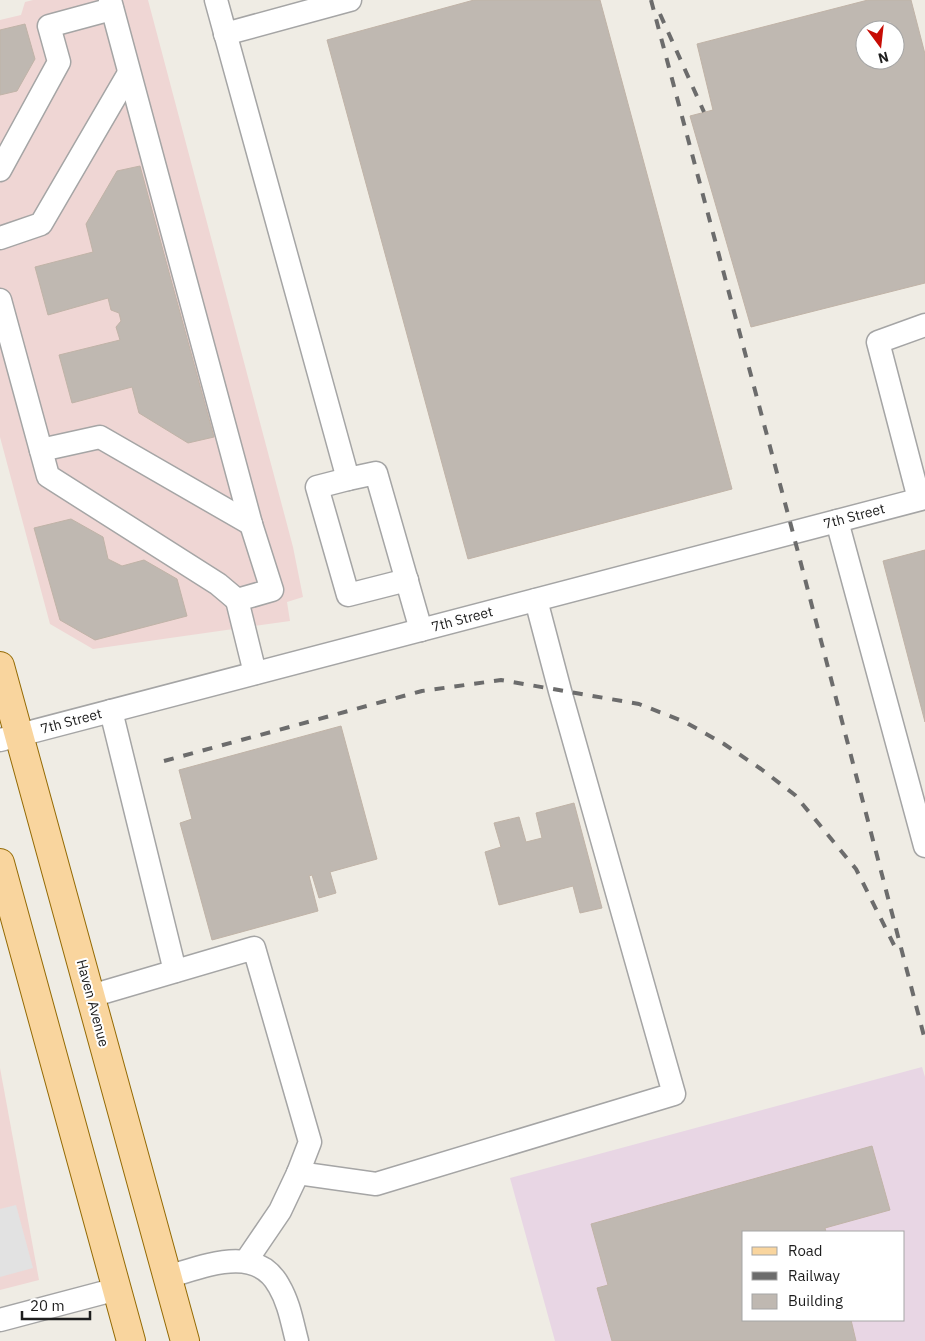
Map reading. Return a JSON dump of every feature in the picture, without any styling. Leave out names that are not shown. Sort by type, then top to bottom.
[{"type":"main road","name":"Haven Avenue","points":[[0,666],[10,737],[91,996],[185,1341]]},
{"type":"main road","points":[[0,863],[131,1341]]},
{"type":"street","points":[[216,0],[348,479]]},
{"type":"street","points":[[225,34],[350,0]]},
{"type":"street","points":[[0,170],[59,62],[49,26],[111,4],[251,524],[272,590],[237,600]]},
{"type":"street","points":[[0,238],[41,224],[129,73]]},
{"type":"street","points":[[0,300],[7,350],[48,476],[218,584],[237,600],[255,673]]},
{"type":"street","points":[[922,499],[878,342],[925,325]]},
{"type":"street","points":[[41,450],[100,437],[251,524]]},
{"type":"street","points":[[406,580],[348,595],[317,487],[376,472],[421,630]]},
{"type":"street","name":"7th Street","points":[[10,737],[922,499]]},
{"type":"street","points":[[837,521],[925,846]]},
{"type":"street","points":[[298,1173],[376,1184],[674,1094],[536,600]]},
{"type":"street","points":[[111,710],[175,971]]},
{"type":"street","points":[[91,996],[254,948],[310,1142],[298,1173],[280,1210],[246,1261]]},
{"type":"street","points":[[167,1276],[226,1261],[246,1261],[265,1268],[279,1284],[287,1303],[297,1341]]},
{"type":"street","points":[[0,1320],[117,1289]]},
{"type":"shaded area","points":[[33,0],[148,0],[293,547],[303,597],[287,602],[290,621],[93,649],[50,624],[0,437],[0,20],[21,15],[25,2]]},
{"type":"shaded area","points":[[922,1067],[925,1077],[925,1341],[555,1341],[510,1178]]},
{"type":"shaded area","points":[[0,1068],[39,1280],[0,1290]]},
{"type":"shaded area","points":[[16,1205],[33,1268],[0,1277],[0,1209]]},
{"type":"building","points":[[474,0],[600,0],[732,489],[468,559],[327,40]]},
{"type":"building","points":[[868,0],[911,0],[925,54],[925,283],[751,327],[690,116],[713,110],[697,44]]},
{"type":"building","points":[[25,24],[35,59],[17,91],[0,95],[0,30]]},
{"type":"building","points":[[140,166],[214,437],[188,443],[139,413],[132,387],[72,403],[59,355],[120,340],[116,327],[121,321],[119,313],[111,310],[108,298],[48,315],[35,267],[93,252],[86,224],[117,171]]},
{"type":"building","points":[[71,519],[103,537],[108,559],[122,566],[144,560],[177,579],[187,616],[95,640],[60,620],[34,528]]},
{"type":"building","points":[[925,550],[925,722],[883,561]]},
{"type":"building","points":[[341,726],[377,859],[330,872],[336,893],[319,898],[312,875],[309,876],[318,911],[212,940],[180,823],[192,819],[179,770]]},
{"type":"building","points":[[574,803],[602,908],[580,913],[573,886],[499,905],[485,852],[501,847],[494,823],[519,817],[526,842],[542,838],[536,813]]},
{"type":"building","points":[[872,1146],[890,1210],[825,1228],[826,1231],[742,1231],[742,1321],[851,1321],[856,1341],[612,1341],[597,1288],[608,1285],[591,1224]]},
{"type":"railway","points":[[651,0],[793,533],[925,1040]]},
{"type":"railway","points":[[660,14],[704,112]]},
{"type":"railway","points":[[164,761],[422,691],[501,680],[639,704],[685,722],[724,744],[795,795],[856,869],[894,945]]}]
